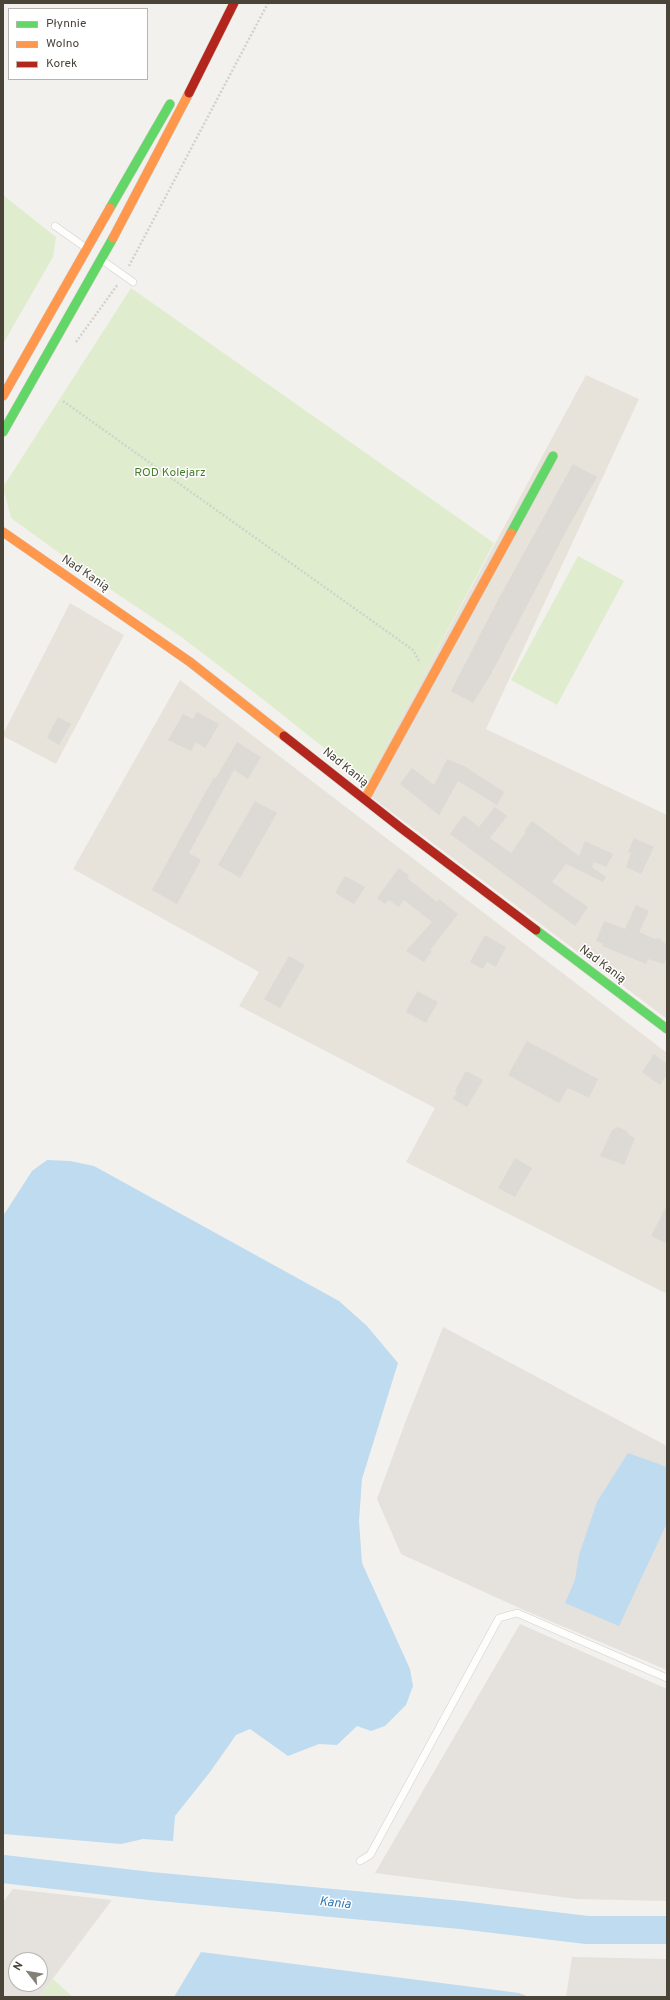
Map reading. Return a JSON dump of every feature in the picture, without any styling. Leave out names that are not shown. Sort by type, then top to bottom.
[{"type":"street","points":[[185,80],[234,3]]},
{"type":"street","points":[[3,396],[94,254],[176,120],[228,13]]},
{"type":"street","points":[[3,432],[176,94]]},
{"type":"street","points":[[365,799],[553,456]]},
{"type":"street","name":"Nad Kanią","points":[[3,532],[190,662],[365,799],[667,1029]]},
{"type":"lane","points":[[55,226],[133,282]]},
{"type":"lane","points":[[360,1860],[370,1855],[499,1618],[517,1613],[667,1678]]},
{"type":"path","points":[[74,345],[124,275],[268,3]]},
{"type":"path","points":[[63,401],[413,650],[420,661],[420,667]]},
{"type":"shaded area","points":[[586,375],[639,399],[486,729],[667,815],[667,1019],[362,790]]},
{"type":"shaded area","points":[[70,603],[124,635],[56,764],[3,736],[3,734]]},
{"type":"shaded area","points":[[180,680],[667,1053],[667,1289],[665,1293],[406,1162],[435,1108],[239,1006],[259,972],[73,869]]},
{"type":"shaded area","points":[[443,1327],[667,1446],[667,1670],[526,1611],[401,1554],[377,1499]]},
{"type":"shaded area","points":[[520,1624],[667,1689],[667,1901],[577,1899],[375,1873]]},
{"type":"shaded area","points":[[13,1889],[112,1900],[48,1985],[48,1952],[8,1952],[8,1992],[43,1992],[39,1997],[3,1997],[3,1902]]},
{"type":"shaded area","points":[[572,1957],[667,1959],[667,1997],[566,1997]]},
{"type":"green space","points":[[3,195],[56,237],[53,257],[3,344]]},
{"type":"green space","name":"ROD Kolejarz","points":[[131,288],[494,543],[367,782],[180,636],[98,581],[11,518],[3,487]]},
{"type":"green space","points":[[578,556],[624,581],[557,705],[511,680]]},
{"type":"green space","points":[[53,1979],[73,1997],[39,1997],[43,1992],[48,1992],[48,1985]]},
{"type":"water","points":[[47,1160],[70,1161],[94,1166],[339,1301],[367,1326],[398,1363],[362,1479],[359,1521],[362,1563],[410,1669],[413,1686],[406,1705],[385,1726],[371,1731],[357,1726],[337,1745],[319,1744],[288,1756],[250,1729],[236,1735],[210,1772],[175,1816],[173,1841],[143,1839],[121,1844],[3,1834],[3,1216],[32,1171]]},
{"type":"water","points":[[628,1453],[667,1467],[667,1523],[619,1626],[565,1603],[575,1580],[579,1555],[597,1502]]},
{"type":"water","points":[[201,1952],[519,1993],[529,1997],[174,1997]]},
{"type":"building","points":[[573,464],[597,477],[571,522],[491,674],[473,703],[451,691],[498,600]]},
{"type":"building","points":[[197,712],[219,724],[205,748],[196,742],[191,751],[168,740],[183,714],[193,719]]},
{"type":"building","points":[[58,717],[71,724],[59,745],[47,738]]},
{"type":"building","points":[[237,742],[261,757],[248,779],[234,770],[189,853],[201,860],[177,904],[152,890],[214,777],[216,778]]},
{"type":"building","points":[[447,759],[464,766],[504,792],[497,805],[458,781],[439,815],[400,784],[412,768],[434,785]]},
{"type":"building","points":[[255,801],[277,813],[240,878],[218,865]]},
{"type":"building","points":[[495,807],[507,816],[490,838],[511,853],[526,832],[524,831],[532,821],[579,856],[585,841],[613,854],[606,867],[594,862],[592,867],[606,877],[603,882],[566,864],[552,882],[588,907],[575,926],[450,834],[464,815],[479,827]]},
{"type":"building","points":[[634,838],[654,847],[641,874],[626,867],[631,853],[628,852]]},
{"type":"building","points":[[399,868],[409,876],[407,878],[437,902],[439,899],[458,914],[430,950],[432,951],[424,962],[406,951],[432,922],[404,900],[399,907],[389,900],[385,904],[377,898]]},
{"type":"building","points":[[345,876],[365,887],[354,904],[335,893]]},
{"type":"building","points":[[636,905],[649,911],[639,932],[655,939],[659,938],[667,945],[667,957],[664,964],[648,959],[646,964],[602,946],[603,944],[596,941],[604,921],[625,929]]},
{"type":"building","points":[[485,935],[506,947],[496,967],[487,962],[483,969],[470,962]]},
{"type":"building","points":[[289,956],[305,965],[280,1008],[264,999]]},
{"type":"building","points":[[417,991],[438,1002],[426,1023],[406,1012]]},
{"type":"building","points":[[527,1041],[598,1079],[589,1098],[568,1088],[559,1103],[508,1075]]},
{"type":"building","points":[[654,1054],[667,1064],[667,1075],[660,1085],[642,1072]]},
{"type":"building","points":[[466,1071],[483,1080],[467,1107],[453,1099],[457,1092],[455,1091]]},
{"type":"building","points":[[618,1127],[627,1131],[629,1135],[635,1138],[624,1165],[600,1156],[612,1130]]},
{"type":"building","points":[[515,1158],[532,1168],[515,1197],[498,1188]]},
{"type":"building","points":[[667,1205],[667,1244],[651,1236]]},
{"type":"waterway","name":"Kania","points":[[3,1869],[150,1886],[461,1915],[587,1930],[667,1930]]},
{"type":"traffic: fast","points":[[110,208],[170,104]]},
{"type":"traffic: fast","points":[[3,432],[113,238]]},
{"type":"traffic: fast","points":[[511,533],[553,456]]},
{"type":"traffic: fast","points":[[536,930],[667,1029]]},
{"type":"traffic: slow","points":[[113,238],[189,93]]},
{"type":"traffic: slow","points":[[3,396],[110,208]]},
{"type":"traffic: slow","points":[[3,532],[190,662],[284,736]]},
{"type":"traffic: slow","points":[[365,799],[511,533]]},
{"type":"traffic: jam","points":[[189,93],[234,3]]},
{"type":"traffic: jam","points":[[284,736],[401,828],[536,930]]}]
